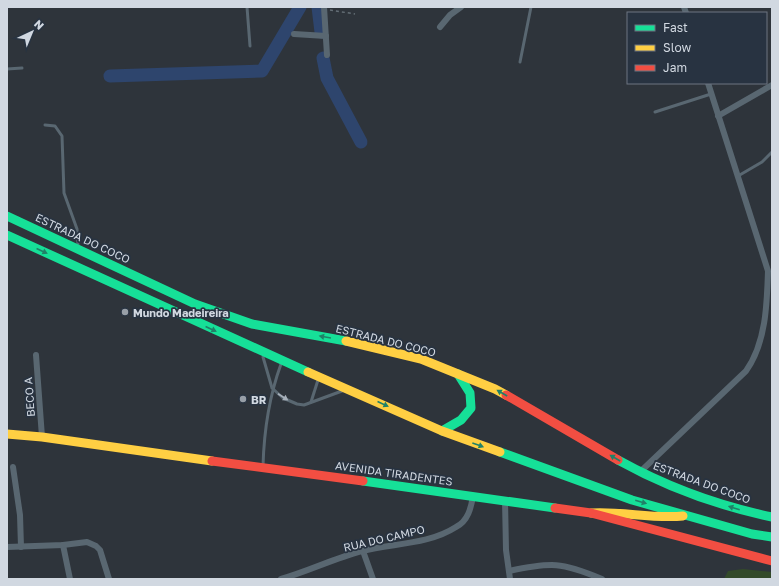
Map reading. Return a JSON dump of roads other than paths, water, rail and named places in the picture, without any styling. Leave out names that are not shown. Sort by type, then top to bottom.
[{"type":"main road","name":"ESTRADA DO COCO","points":[[7,216],[195,304],[252,324],[354,342],[421,359],[457,373],[495,389],[640,472],[693,494],[752,513],[772,517]]},
{"type":"main road","points":[[7,235],[261,351],[442,431],[632,500],[752,534],[772,537]]},
{"type":"main road","points":[[442,431],[464,419],[471,409],[473,400],[470,388],[457,373]]},
{"type":"main road","name":"AVENIDA TIRADENTES","points":[[7,434],[42,437],[591,513],[772,561]]},
{"type":"main road","points":[[591,513],[606,511],[620,512],[658,518],[687,515]]},
{"type":"street","points":[[440,27],[450,15],[461,7]]},
{"type":"street","points":[[324,8],[327,55]]},
{"type":"street","points":[[294,34],[326,36]]},
{"type":"street","points":[[640,472],[746,371],[753,361],[761,338],[770,270],[737,176],[708,84]]},
{"type":"street","points":[[718,116],[772,84]]},
{"type":"street","name":"BECO A","points":[[36,355],[42,437]]},
{"type":"street","points":[[13,467],[20,515],[21,547]]},
{"type":"street","name":"RUA DO CAMPO","points":[[282,579],[363,551],[424,540],[457,527],[469,513],[473,496]]},
{"type":"street","points":[[505,500],[506,550],[510,579]]},
{"type":"street","points":[[7,547],[63,545],[87,542],[96,546],[100,550],[109,579]]},
{"type":"street","points":[[63,545],[70,579]]},
{"type":"street","points":[[363,551],[373,579]]},
{"type":"street","points":[[509,571],[542,564],[554,564],[568,566],[602,579]]},
{"type":"lane","points":[[247,7],[250,46]]},
{"type":"lane","points":[[520,62],[531,7]]},
{"type":"lane","points":[[7,69],[22,68]]},
{"type":"lane","points":[[655,112],[711,94]]},
{"type":"lane","points":[[45,125],[55,126],[62,136],[64,194],[77,229],[78,249]]},
{"type":"lane","points":[[737,176],[762,162],[772,152]]},
{"type":"lane","points":[[261,351],[272,388],[283,398],[297,404],[304,405],[347,389]]},
{"type":"lane","points":[[263,467],[264,433],[272,388],[282,360]]},
{"type":"lane","points":[[311,402],[319,376]]},
{"type":"waterway","points":[[110,76],[262,71],[300,7]]},
{"type":"waterway","points":[[318,7],[321,32]]},
{"type":"waterway","points":[[323,58],[327,78],[361,142]]},
{"type":"place","name":"Mundo Madeireira","points":[[125,312]]},
{"type":"place","name":"BR","points":[[243,399]]}]
